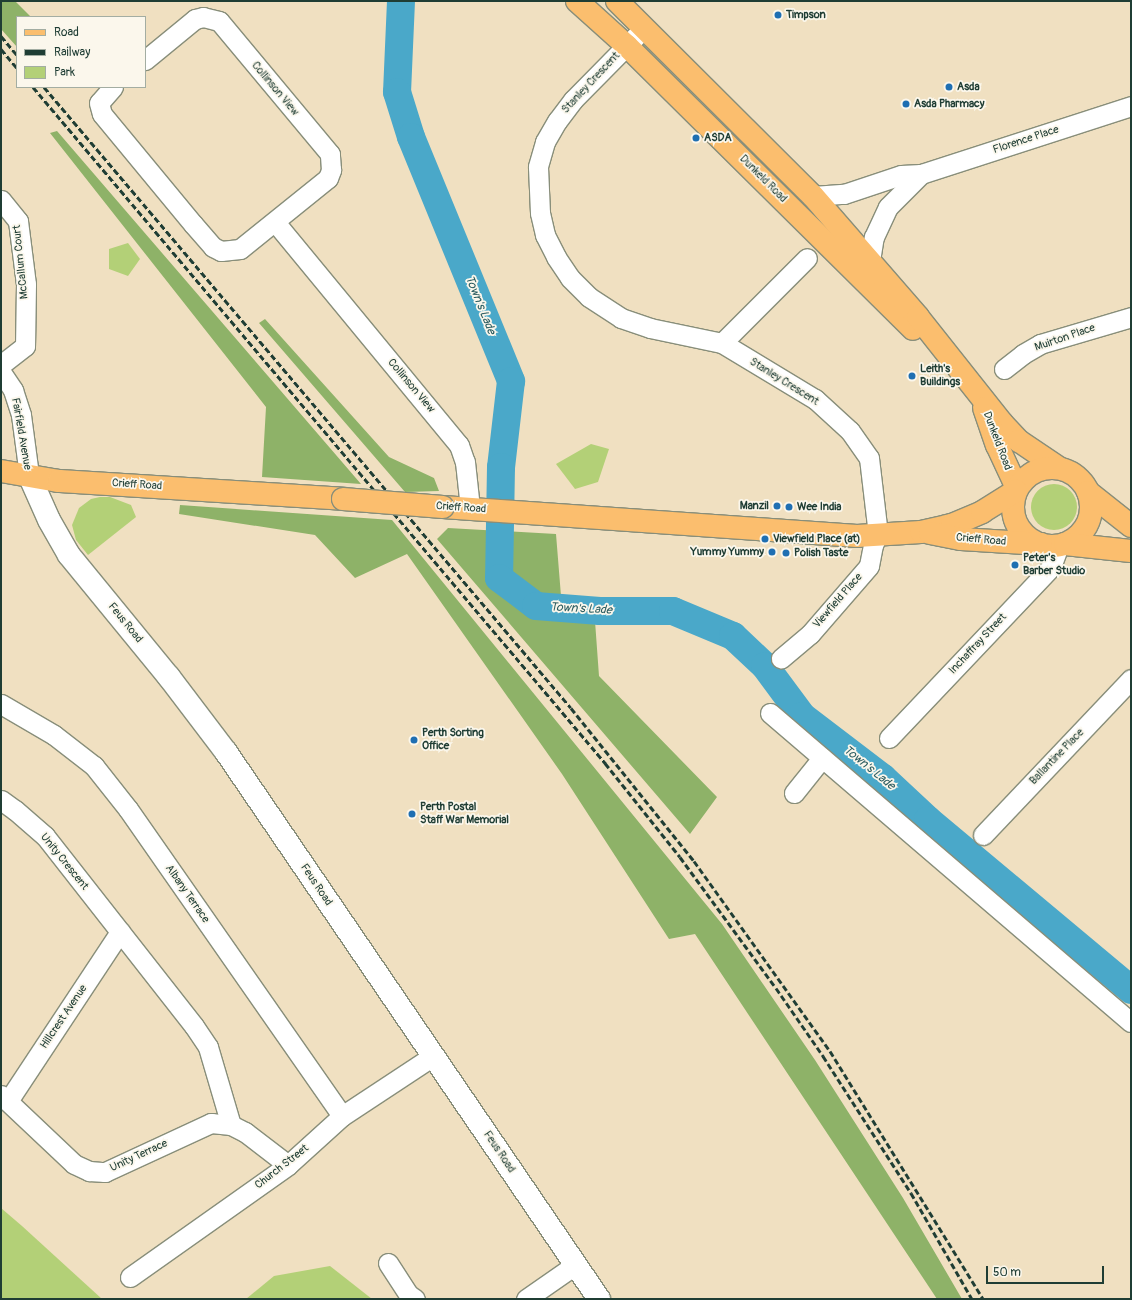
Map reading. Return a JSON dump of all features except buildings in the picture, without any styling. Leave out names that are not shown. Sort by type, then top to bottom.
[{"type":"main road","name":"Dunkeld Road","points":[[577,1],[627,46],[904,322],[950,355]]},
{"type":"main road","name":"Dunkeld Road","points":[[616,1],[813,196],[950,355],[980,394],[1019,440],[1059,468]]},
{"type":"main road","name":"Dunkeld Road","points":[[980,394],[997,445],[1016,490]]},
{"type":"main road","points":[[1131,526],[1088,492],[1073,473],[1059,468],[1038,470],[1016,490],[1013,510],[1018,527],[1028,537],[1055,545],[1131,551]]},
{"type":"main road","name":"Crieff Road","points":[[1,471],[29,475],[59,482],[343,499],[834,535],[921,532],[952,525],[976,515],[1016,490]]},
{"type":"main road","points":[[1055,545],[1078,536],[1087,524],[1092,506],[1088,492]]},
{"type":"main road","name":"Crieff Road","points":[[921,532],[961,539],[1055,545]]},
{"type":"street","name":"Collinson View","points":[[112,88],[99,102],[102,114],[213,247],[221,251],[240,249],[328,178],[331,170],[330,154],[219,21],[203,17],[195,19],[146,59]]},
{"type":"street","name":"Stanley Crescent","points":[[644,28],[573,100],[557,121],[545,142],[538,167],[537,188],[545,235],[556,257],[570,278],[602,306],[621,318],[650,328],[722,343],[815,399],[861,443],[870,458],[878,534]]},
{"type":"street","name":"Florence Place","points":[[813,196],[844,194],[901,175],[921,174],[1131,106]]},
{"type":"street","name":"Florence Place","points":[[870,261],[874,237],[888,207],[921,174]]},
{"type":"street","name":"McCallum Court","points":[[1,200],[18,221],[26,284],[25,346],[1,365]]},
{"type":"street","name":"Collinson View","points":[[275,222],[459,445],[465,462],[470,508]]},
{"type":"street","points":[[722,343],[807,258]]},
{"type":"street","name":"Muirton Place","points":[[1004,369],[1023,354],[1040,344],[1131,317]]},
{"type":"street","name":"Fairfield Avenue","points":[[1,372],[13,390],[20,415],[29,475]]},
{"type":"street","name":"Feus Road","points":[[29,475],[49,520],[69,555],[169,677],[226,752],[599,1299]]},
{"type":"street","name":"Viewfield Place","points":[[782,658],[810,634],[869,566],[872,545],[878,534]]},
{"type":"street","name":"Inchaffray Street","points":[[890,738],[1051,567],[1055,545]]},
{"type":"street","name":"Ballantine Place","points":[[983,835],[1131,679]]},
{"type":"street","name":"Albany Terrace","points":[[1,704],[54,735],[94,766],[128,809],[342,1116]]},
{"type":"street","points":[[770,713],[1131,1022]]},
{"type":"street","points":[[794,793],[822,758]]},
{"type":"street","name":"Unity Crescent","points":[[1,800],[45,836],[120,932]]},
{"type":"street","points":[[120,932],[137,951],[208,1047],[231,1125]]},
{"type":"street","name":"Hillcrest Avenue","points":[[5,1098],[120,932]]},
{"type":"street","name":"Church Street","points":[[130,1277],[288,1165],[342,1116],[433,1056]]},
{"type":"street","name":"Unity Terrace","points":[[5,1098],[74,1164],[89,1171],[105,1172],[211,1123],[231,1125],[245,1132],[288,1165]]},
{"type":"street","points":[[388,1263],[409,1295],[415,1299]]},
{"type":"street","points":[[526,1299],[575,1265]]},
{"type":"green space","points":[[1,1],[15,1],[30,16],[16,16],[16,46],[1,29]]},
{"type":"green space","points":[[57,131],[361,484],[262,477],[266,407],[50,133]]},
{"type":"green space","points":[[128,243],[140,259],[128,276],[109,269],[109,249]]},
{"type":"green space","points":[[265,319],[389,457],[434,478],[439,491],[405,492],[259,323]]},
{"type":"green space","points":[[591,444],[609,449],[598,482],[575,489],[556,464]]},
{"type":"green space","points":[[1049,484],[1059,484],[1067,488],[1073,494],[1077,502],[1077,512],[1073,520],[1067,526],[1059,530],[1049,530],[1041,526],[1035,520],[1031,512],[1031,502],[1035,494],[1041,488]]},
{"type":"green space","points":[[110,497],[131,505],[136,517],[88,555],[76,540],[72,525],[79,508],[91,499]]},
{"type":"green space","points":[[180,505],[392,520],[722,924],[815,1060],[903,1198],[962,1299],[937,1299],[695,934],[669,939],[562,774],[407,554],[355,578],[315,535],[179,514]]},
{"type":"green space","points":[[448,528],[556,534],[561,596],[595,621],[599,676],[717,797],[690,834],[437,539]]},
{"type":"green space","points":[[1,1208],[22,1226],[102,1299],[1,1299]]},
{"type":"green space","points":[[330,1266],[372,1299],[246,1299],[274,1276]]},
{"type":"waterway","name":"Town's Lade","points":[[401,1],[397,92],[411,137],[511,381],[501,467],[499,578],[536,606],[600,611],[673,611],[733,636],[765,666],[802,716],[883,778],[928,820],[1131,990]]},
{"type":"railway","points":[[1,36],[16,54]]},
{"type":"railway","points":[[1,49],[16,67]]},
{"type":"railway","points":[[34,88],[605,763],[680,857],[776,988],[823,1056],[911,1193],[972,1299]]},
{"type":"railway","points":[[45,88],[571,708],[694,861],[830,1051],[983,1299]]},
{"type":"place","name":"Timpson","points":[[778,15]]},
{"type":"place","name":"Asda","points":[[949,87]]},
{"type":"place","name":"Asda Pharmacy","points":[[906,104]]},
{"type":"place","name":"ASDA","points":[[696,138]]},
{"type":"place","name":"Leith's Buildings","points":[[912,376]]},
{"type":"place","name":"Manzil","points":[[777,506]]},
{"type":"place","name":"Wee India","points":[[789,507]]},
{"type":"place","name":"Viewfield Place (at)","points":[[765,539]]},
{"type":"place","name":"Yummy Yummy","points":[[772,552]]},
{"type":"place","name":"Polish Taste","points":[[786,553]]},
{"type":"place","name":"Peter's Barber Studio","points":[[1015,565]]},
{"type":"place","name":"Perth Sorting Office","points":[[414,740]]},
{"type":"place","name":"Perth Postal Staff War Memorial","points":[[412,814]]}]
